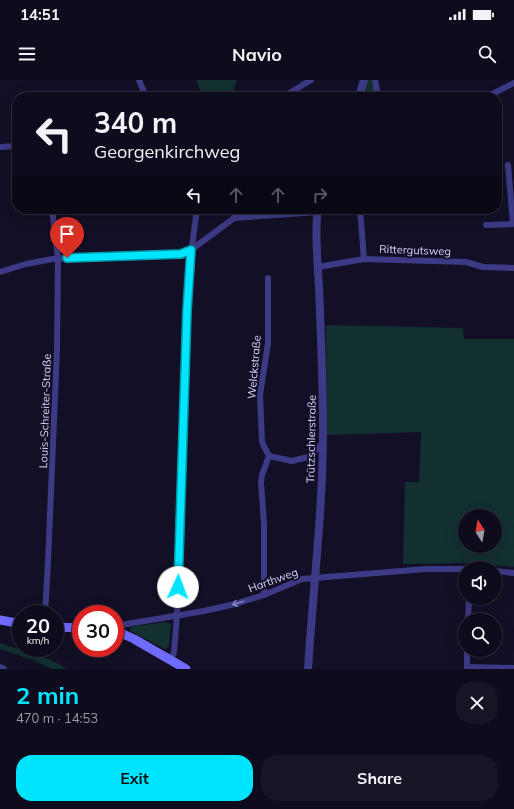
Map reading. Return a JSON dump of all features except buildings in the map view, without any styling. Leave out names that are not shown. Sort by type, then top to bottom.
[{"type":"main road","points":[[0,620],[12,622]]},
{"type":"main road","points":[[124,632],[186,669]]},
{"type":"street","points":[[139,80],[144,92]]},
{"type":"street","points":[[291,92],[311,80]]},
{"type":"street","points":[[360,92],[364,80]]},
{"type":"street","points":[[375,80],[377,92]]},
{"type":"street","points":[[497,92],[514,84]]},
{"type":"street","points":[[0,148],[12,147]]},
{"type":"street","points":[[486,225],[514,224],[508,165]]},
{"type":"street","name":"Louis-Schreiter-Straße","points":[[46,605],[57,350],[58,258],[53,214]]},
{"type":"street","points":[[171,660],[174,652],[177,616],[187,318],[191,250],[195,214]]},
{"type":"street","points":[[0,272],[26,264],[58,258],[77,259],[181,254],[191,250],[238,214]]},
{"type":"street","points":[[234,218],[276,214]]},
{"type":"street","name":"Trützschlerstraße","points":[[308,669],[318,554],[322,444],[318,214]]},
{"type":"street","name":"Rittergutsweg","points":[[360,214],[364,259],[460,262],[483,267],[514,268]]},
{"type":"street","points":[[318,267],[364,259]]},
{"type":"street","name":"Welckstraße","points":[[268,278],[268,343],[260,395],[262,442],[269,456]]},
{"type":"street","points":[[264,595],[264,524],[261,482],[269,456],[292,461],[308,457],[322,444]]},
{"type":"street","name":"Harthweg","points":[[124,626],[235,604],[264,595],[295,581],[426,569],[458,569]]},
{"type":"street","points":[[502,572],[514,573]]},
{"type":"street","points":[[467,657],[467,668],[514,668]]},
{"type":"street","points":[[0,667],[4,669]]},
{"type":"green space","points":[[196,80],[237,80],[233,92],[201,92]]},
{"type":"green space","points":[[368,80],[372,80],[375,92],[364,92]]},
{"type":"green space","points":[[326,325],[463,328],[464,339],[514,339],[514,567],[502,566],[502,561],[458,561],[458,563],[403,564],[405,482],[419,482],[421,432],[327,435]]},
{"type":"green space","points":[[166,622],[171,624],[169,646],[165,649],[130,631],[131,627]]},
{"type":"green space","points":[[0,643],[12,647],[12,653],[0,649]]},
{"type":"green space","points":[[24,657],[43,657],[52,660],[67,669],[52,669]]},
{"type":"route","points":[[67,258],[77,259],[181,254],[191,250],[187,311],[178,587]]}]
